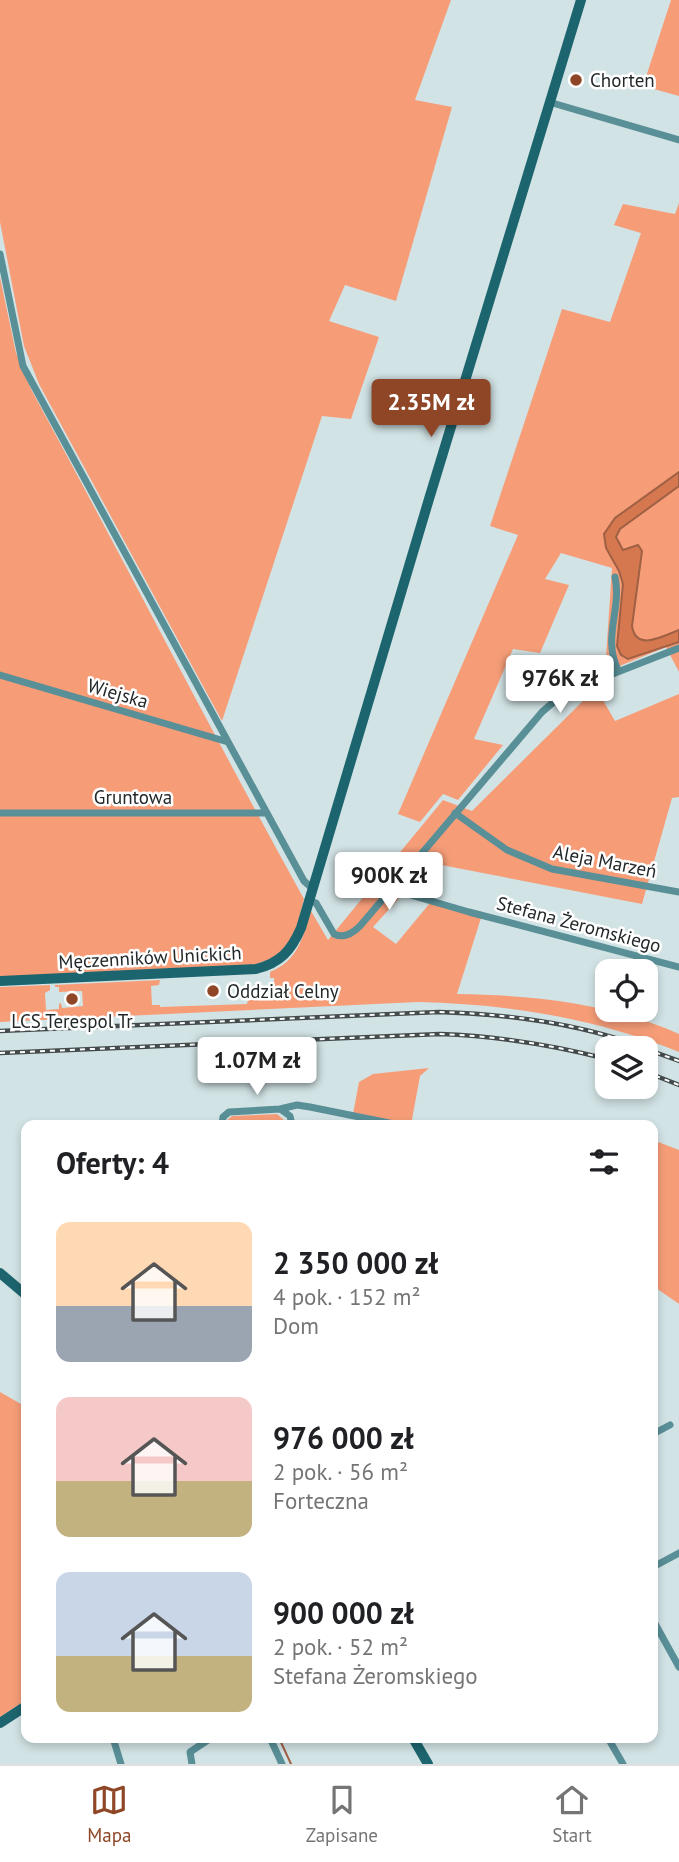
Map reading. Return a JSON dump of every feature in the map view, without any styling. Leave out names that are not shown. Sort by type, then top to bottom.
[{"type":"main road","name":"Męczenników Unickich","points":[[0,981],[256,970],[277,961],[291,948],[301,928],[581,0]]},
{"type":"main road","points":[[0,1273],[21,1291]]},
{"type":"main road","points":[[0,1723],[21,1709]]},
{"type":"main road","points":[[416,1743],[428,1764]]},
{"type":"street","points":[[549,102],[679,139]]},
{"type":"street","points":[[0,254],[23,366],[304,881],[312,888]]},
{"type":"street","points":[[615,577],[617,585],[611,650],[618,670]]},
{"type":"street","points":[[308,902],[316,903],[334,934],[344,936],[355,930],[542,712],[564,693],[679,648]]},
{"type":"street","name":"Wiejska","points":[[0,675],[228,742]]},
{"type":"street","name":"Aleja Marzeń","points":[[457,810],[507,850],[552,869],[679,892]]},
{"type":"street","name":"Gruntowa","points":[[0,813],[267,813]]},
{"type":"street","name":"Stefana Żeromskiego","points":[[390,889],[679,967]]},
{"type":"street","points":[[223,1120],[229,1112],[280,1110],[297,1105],[374,1120]]},
{"type":"street","points":[[280,1110],[290,1116],[291,1120]]},
{"type":"street","points":[[658,1431],[670,1425]]},
{"type":"street","points":[[658,1564],[679,1553]]},
{"type":"street","points":[[658,1629],[679,1667]]},
{"type":"street","points":[[115,1743],[121,1764]]},
{"type":"street","points":[[192,1764],[190,1752],[204,1743]]},
{"type":"street","points":[[272,1743],[282,1764]]},
{"type":"street","points":[[611,1743],[622,1764]]},
{"type":"shaded area","points":[[0,0],[451,0],[415,100],[452,107],[396,301],[345,285],[329,321],[379,337],[351,419],[322,416],[222,721],[39,384],[24,346],[0,222]]},
{"type":"shaded area","points":[[671,0],[679,0],[679,96],[643,86]]},
{"type":"shaded area","points":[[679,203],[679,672],[666,647],[605,672],[612,568],[561,553],[545,579],[569,585],[540,653],[513,649],[474,739],[503,745],[458,800],[443,794],[420,822],[398,814],[518,535],[490,526],[562,309],[610,322],[641,233],[614,225],[623,204],[675,214]]},
{"type":"shaded area","points":[[0,277],[16,353],[31,389],[304,899],[295,934],[278,956],[254,965],[0,978]]},
{"type":"shaded area","points":[[679,472],[679,486],[620,529],[616,537],[623,550],[638,545],[642,551],[632,626],[635,634],[644,640],[651,640],[679,630],[679,642],[628,659],[621,655],[617,646],[623,584],[606,548],[604,534],[615,518]]},
{"type":"shaded area","points":[[596,688],[615,721],[679,694],[679,797],[672,798],[642,904],[431,863],[373,927],[396,944],[430,903],[481,918],[457,994],[514,996],[595,1007],[595,1022],[650,1022],[679,1034],[679,1052],[658,1044],[658,1036],[634,1036],[551,1015],[452,1003],[418,1002],[0,1022],[0,987],[50,985],[50,990],[45,993],[46,1010],[59,1009],[61,1003],[62,1008],[83,1006],[82,991],[59,992],[59,987],[55,985],[160,980],[159,985],[151,986],[152,1005],[160,1007],[247,1004],[248,1000],[270,999],[275,995],[274,978],[270,978],[270,972],[293,955],[302,939],[311,911],[328,940],[443,800],[472,811]]},
{"type":"shaded area","points":[[429,1068],[420,1076],[412,1120],[378,1120],[353,1114],[359,1082],[373,1074]]},
{"type":"shaded area","points":[[277,1114],[284,1120],[227,1120],[232,1116]]},
{"type":"shaded area","points":[[658,1142],[679,1150],[679,1304],[658,1289]]},
{"type":"shaded area","points":[[0,1392],[21,1404],[21,1703],[0,1717]]},
{"type":"waterway","points":[[281,1743],[291,1764]]},
{"type":"railway","points":[[0,1031],[439,1012],[544,1021],[609,1036]]},
{"type":"railway","points":[[0,1053],[440,1034],[524,1042],[595,1056]]},
{"type":"railway","points":[[658,1053],[679,1061]]},
{"type":"railway","points":[[658,1077],[679,1085]]},
{"type":"place","name":"Chorten","points":[[576,80]]},
{"type":"place","name":"Oddział Celny","points":[[213,991]]},
{"type":"place","name":"LCS Terespol Tr","points":[[72,999]]}]
